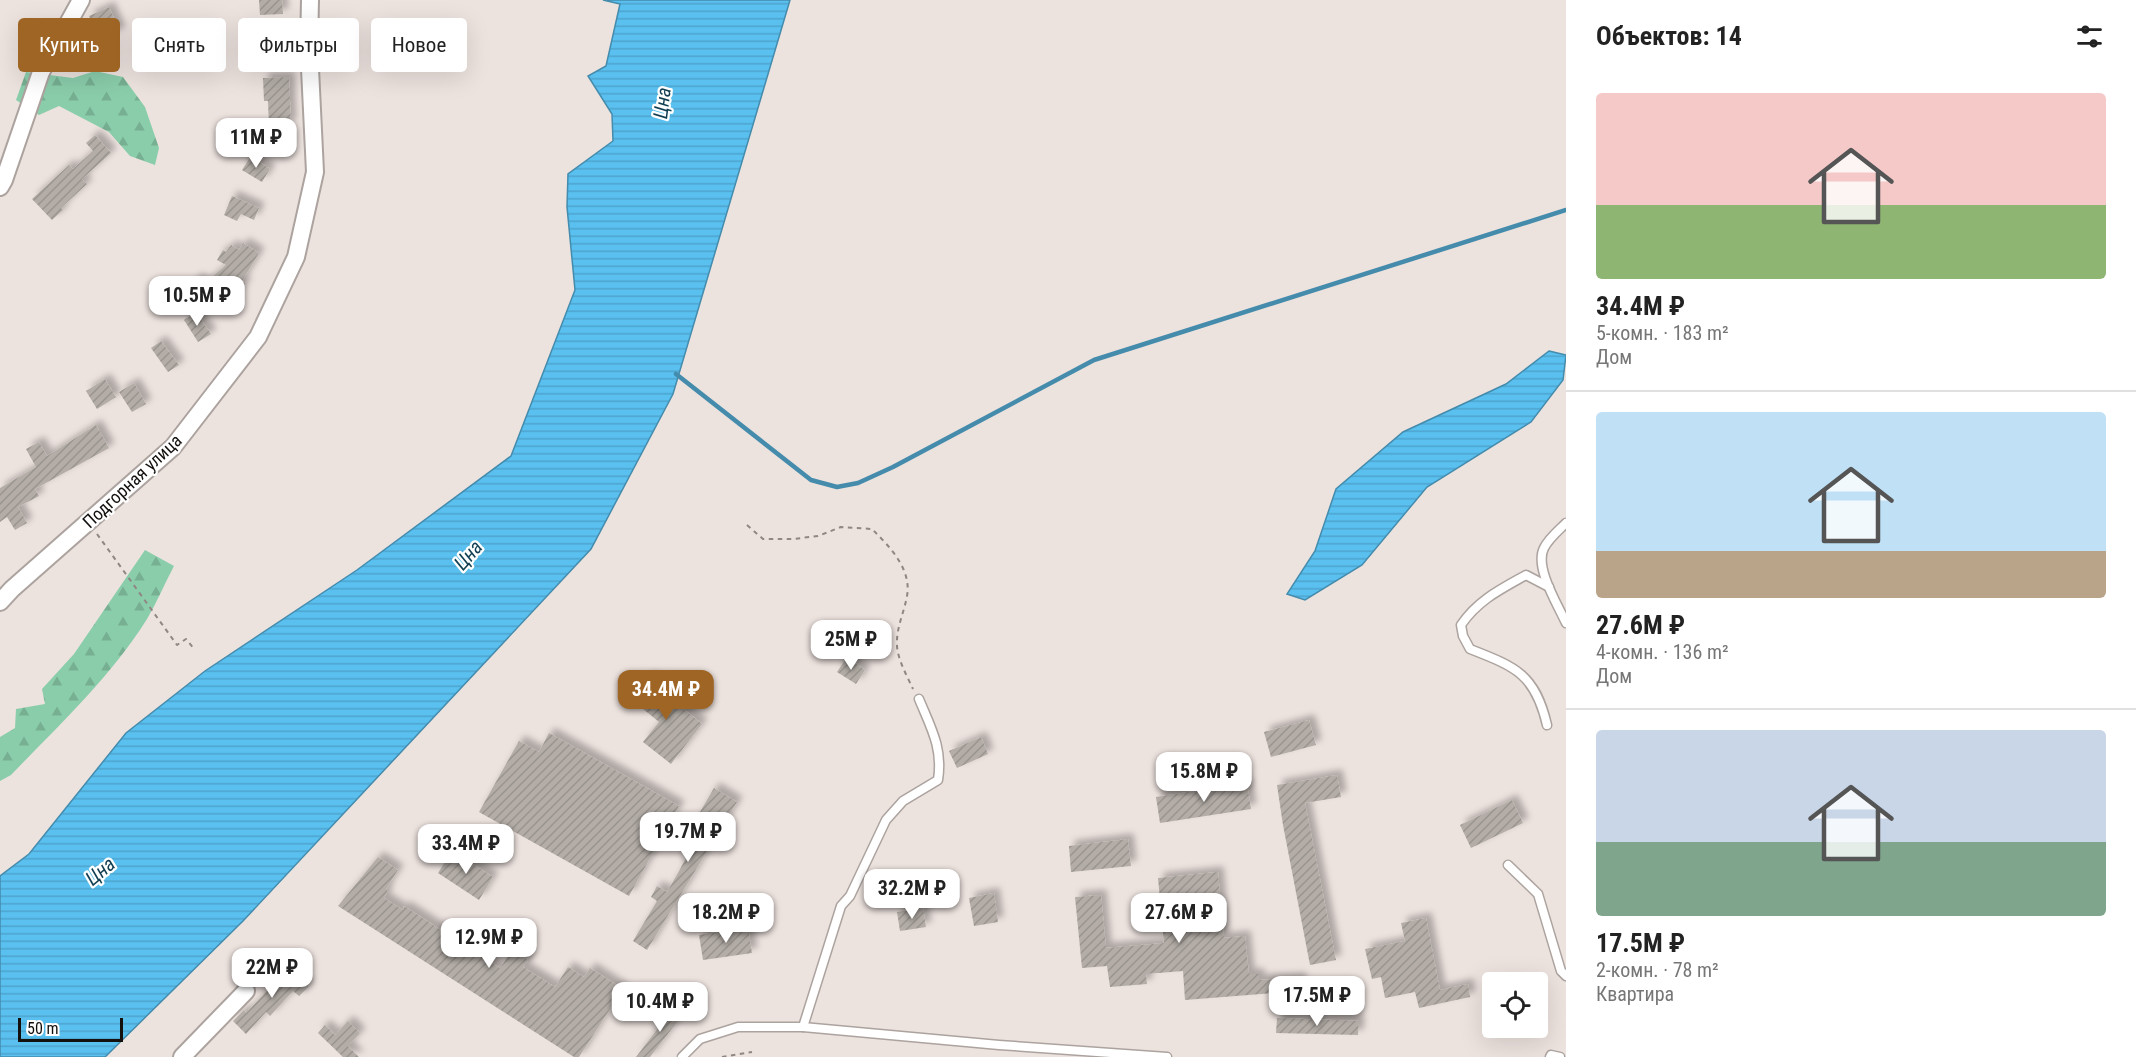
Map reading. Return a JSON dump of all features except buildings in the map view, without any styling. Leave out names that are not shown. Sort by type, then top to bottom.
[{"type":"street","points":[[0,188],[41,72],[81,0]]},
{"type":"street","name":"Подгорная улица","points":[[0,602],[173,447],[258,337],[296,257],[315,172],[309,48],[310,0]]},
{"type":"street","points":[[182,1057],[246,991]]},
{"type":"lane","points":[[1566,523],[1543,550],[1542,570],[1566,623]]},
{"type":"lane","points":[[1547,725],[1542,704],[1526,678],[1507,663],[1470,649],[1463,636],[1461,625],[1471,610],[1487,596],[1526,575],[1549,586]]},
{"type":"lane","points":[[803,1027],[841,906],[850,896],[886,820],[903,801],[938,780],[940,769],[938,744],[919,699]]},
{"type":"lane","points":[[1508,865],[1538,894],[1560,971],[1566,976]]},
{"type":"lane","points":[[682,1057],[700,1039],[738,1027],[803,1027],[999,1045],[1167,1057]]},
{"type":"lane","points":[[1550,1057],[1551,1055],[1560,1057]]},
{"type":"path","points":[[88,522],[177,645],[186,639],[195,650]]},
{"type":"path","points":[[747,525],[763,539],[818,536],[841,527],[872,529],[895,553],[905,573],[908,593],[898,630],[897,648],[905,673],[919,699]]},
{"type":"path","points":[[722,1057],[752,1052]]},
{"type":"green space","points":[[26,72],[73,78],[92,72],[123,77],[145,107],[159,148],[155,165],[130,156],[109,132],[59,106],[39,115],[16,100]]},
{"type":"green space","points":[[145,550],[174,566],[147,619],[133,641],[83,700],[11,775],[0,781],[0,737],[15,728],[16,709],[45,704],[42,689],[74,654]]},
{"type":"water","name":"Цна","points":[[603,0],[790,0],[673,394],[591,549],[243,921],[105,1057],[0,1057],[0,876],[29,854],[126,733],[205,671],[357,570],[511,456],[575,290],[567,207],[568,174],[613,141],[612,114],[588,76],[606,66],[620,4]]},
{"type":"water","points":[[1549,351],[1566,355],[1563,380],[1531,422],[1427,487],[1362,565],[1305,600],[1287,594],[1315,551],[1336,489],[1403,432],[1506,384]]},
{"type":"waterway","points":[[676,374],[811,480],[837,487],[858,483],[893,467],[1094,360],[1566,210]]}]
